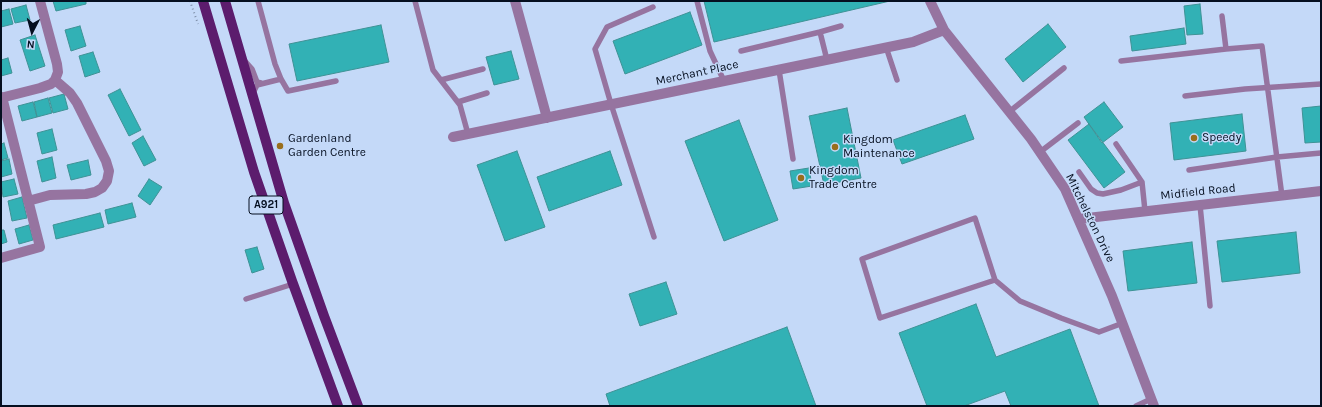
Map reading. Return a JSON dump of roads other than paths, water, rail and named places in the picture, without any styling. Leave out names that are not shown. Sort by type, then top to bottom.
[{"type":"main road","name":"A921","points":[[203,1],[254,172],[338,406]]},
{"type":"main road","name":"A921","points":[[225,1],[284,203],[358,406]]},
{"type":"street","points":[[1,258],[40,247],[1,97],[40,88],[51,84],[55,80],[58,72],[57,64],[40,1]]},
{"type":"street","points":[[514,1],[547,118]]},
{"type":"street","name":"Mitchelston Drive","points":[[930,1],[944,30],[1031,139],[1065,189],[1112,296],[1153,403]]},
{"type":"street","name":"Merchant Place","points":[[453,137],[886,48],[913,42],[944,30]]},
{"type":"street","points":[[28,201],[50,195],[90,193],[102,188],[107,181],[109,171],[106,161],[77,103],[70,93],[55,80]]},
{"type":"street","name":"Midfield Road","points":[[1079,219],[1321,191]]},
{"type":"lane","points":[[258,1],[275,64],[288,91],[336,82]]},
{"type":"lane","points":[[415,1],[433,70],[460,105],[468,134]]},
{"type":"lane","points":[[697,1],[710,51],[724,81]]},
{"type":"lane","points":[[653,7],[607,27],[595,49],[654,238]]},
{"type":"lane","points":[[1222,16],[1226,49]]},
{"type":"lane","points":[[741,51],[841,26]]},
{"type":"lane","points":[[820,32],[826,60]]},
{"type":"lane","points":[[1121,61],[1262,46],[1282,196]]},
{"type":"lane","points":[[886,48],[897,80]]},
{"type":"lane","points":[[241,58],[252,69],[257,82],[261,83]]},
{"type":"lane","points":[[1009,112],[1064,68]]},
{"type":"lane","points":[[441,80],[483,69]]},
{"type":"lane","points":[[779,70],[793,159]]},
{"type":"lane","points":[[253,98],[254,90],[258,85],[281,79]]},
{"type":"lane","points":[[1185,96],[1245,89],[1321,84]]},
{"type":"lane","points":[[458,102],[488,93]]},
{"type":"lane","points":[[1040,152],[1078,123]]},
{"type":"lane","points":[[1116,144],[1142,182],[1145,211]]},
{"type":"lane","points":[[1189,170],[1277,157],[1321,153]]},
{"type":"lane","points":[[1079,172],[1091,189],[1097,193],[1103,194],[1121,190],[1142,182]]},
{"type":"lane","points":[[1200,205],[1210,306]]},
{"type":"lane","points":[[995,280],[880,318],[862,259],[974,218],[995,280],[1020,301],[1099,332],[1123,323]]},
{"type":"lane","points":[[246,298],[293,284]]},
{"type":"lane","points":[[1136,406],[1153,403]]},
{"type":"place","name":"Speedy","points":[[1194,138]]},
{"type":"place","name":"Gardenland Garden Centre","points":[[280,146]]},
{"type":"place","name":"Kingdom Maintenance","points":[[835,147]]},
{"type":"place","name":"Kingdom Trade Centre","points":[[801,178]]}]
